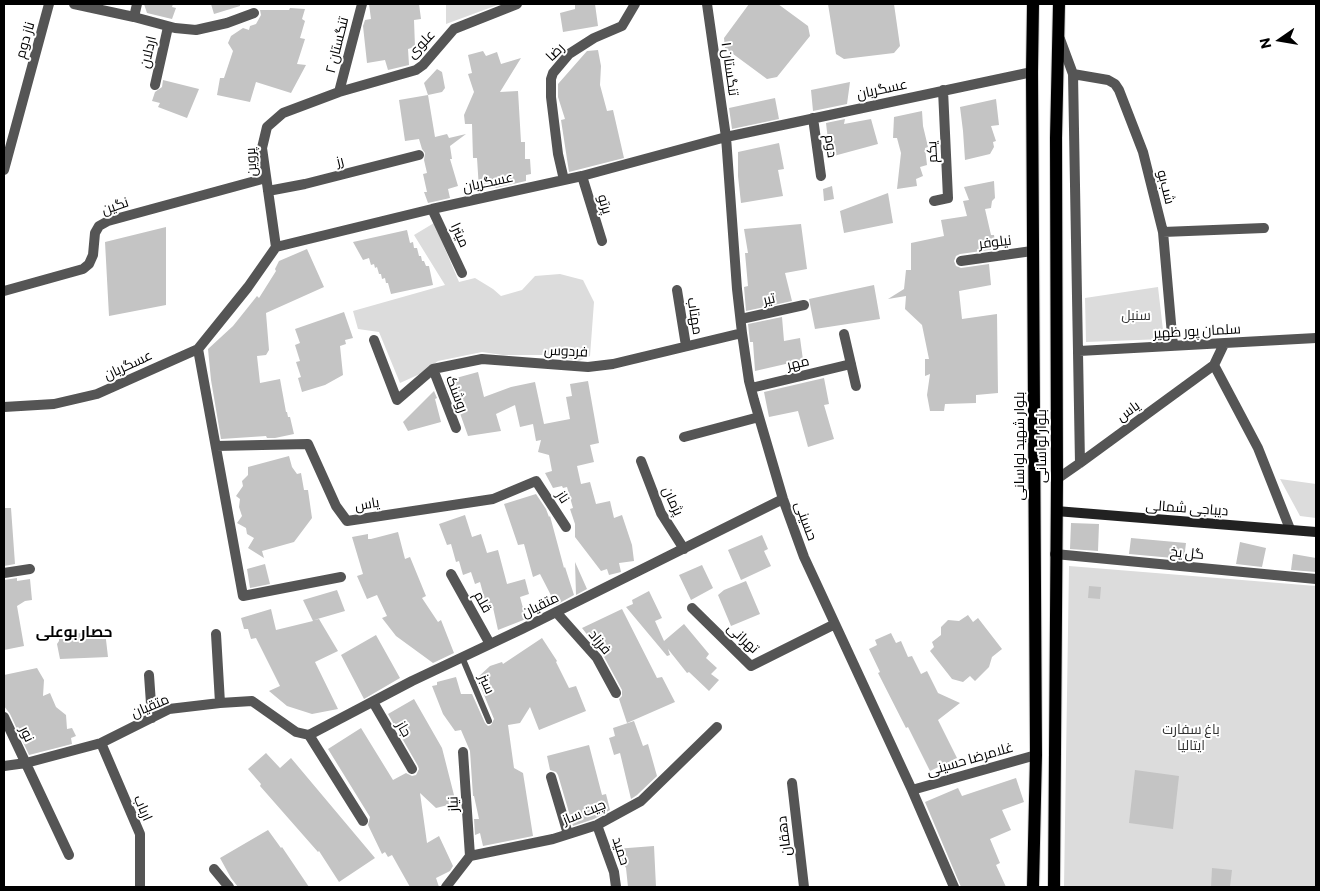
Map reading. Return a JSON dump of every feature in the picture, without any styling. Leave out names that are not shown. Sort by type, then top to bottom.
[{"type":"main road","name":"بلوار شهید لواسانی","points":[[1033,4],[1032,252],[1036,755],[1033,886]]},
{"type":"main road","name":"بلوار لواسانی","points":[[1054,887],[1059,4]]},
{"type":"main road","name":"دیباجی شمالی","points":[[1056,511],[1316,532]]},
{"type":"street","name":"ناز دوم","points":[[4,170],[49,4]]},
{"type":"street","points":[[74,4],[134,17],[168,27],[196,30],[228,23],[254,13]]},
{"type":"street","points":[[134,17],[137,4]]},
{"type":"street","name":"تنگستان ۲","points":[[339,92],[362,4]]},
{"type":"street","name":"علوی","points":[[339,92],[416,70],[423,65],[454,29],[517,4]]},
{"type":"street","name":"رضا","points":[[564,180],[558,154],[551,97],[553,73],[569,54],[594,38],[622,26],[635,4]]},
{"type":"street","name":"تنگستان ۱","points":[[707,4],[726,137]]},
{"type":"street","name":"اردلان","points":[[155,84],[168,27]]},
{"type":"street","points":[[1058,35],[1073,74],[1080,463]]},
{"type":"street","name":"عسگریان","points":[[4,407],[54,404],[97,394],[198,349],[248,287],[276,247],[432,209],[582,176],[726,137],[1032,72]]},
{"type":"street","name":"شب‌بو","points":[[1073,74],[1108,80],[1115,84],[1143,152],[1163,232],[1173,346]]},
{"type":"street","name":"یکم","points":[[934,201],[948,198],[943,90]]},
{"type":"street","name":"پروین","points":[[276,247],[262,148],[267,127],[283,113],[339,92]]},
{"type":"street","name":"دوم","points":[[813,118],[821,176]]},
{"type":"street","name":"حسینی","points":[[726,137],[742,333],[751,388],[759,417],[804,557],[912,790],[954,887]]},
{"type":"street","name":"رز","points":[[268,191],[305,184],[419,155]]},
{"type":"street","name":"پرتو","points":[[582,176],[602,241]]},
{"type":"street","name":"نگین","points":[[4,291],[83,269],[89,264],[94,254],[95,233],[99,226],[108,221],[266,178]]},
{"type":"street","name":"میترا","points":[[432,209],[462,273]]},
{"type":"street","points":[[1163,232],[1264,228]]},
{"type":"street","name":"نیلوفر","points":[[962,260],[1032,252]]},
{"type":"street","name":"مهتاب","points":[[677,290],[686,346]]},
{"type":"street","name":"تیر","points":[[741,319],[804,305]]},
{"type":"street","name":"فردوس","points":[[374,340],[397,400],[433,369],[482,359],[588,367],[613,364],[742,333]]},
{"type":"street","points":[[844,334],[856,386]]},
{"type":"street","name":"سلمان پور ظهیر","points":[[1079,351],[1316,338]]},
{"type":"street","name":"یاس","points":[[1057,479],[1214,365],[1224,344]]},
{"type":"street","points":[[198,349],[243,596],[341,577]]},
{"type":"street","name":"مهر","points":[[751,388],[851,364]]},
{"type":"street","points":[[1214,365],[1258,448],[1290,529]]},
{"type":"street","name":"روشنک","points":[[433,369],[456,428]]},
{"type":"street","points":[[684,437],[759,417]]},
{"type":"street","name":"یاس","points":[[216,446],[308,444],[336,506],[347,521],[493,499],[536,481]]},
{"type":"street","name":"پژمان","points":[[642,462],[661,513],[684,549]]},
{"type":"street","name":"ناز","points":[[536,481],[566,527]]},
{"type":"street","name":"متقیان","points":[[4,766],[26,763],[100,743],[169,709],[220,703],[252,701],[296,732],[309,735],[784,499]]},
{"type":"street","name":"گل یخ","points":[[1056,554],[1316,579]]},
{"type":"street","points":[[4,573],[30,569]]},
{"type":"street","name":"قلم","points":[[451,574],[490,644]]},
{"type":"street","name":"تهرانی","points":[[692,608],[751,666],[835,624]]},
{"type":"street","name":"فرزاد","points":[[556,612],[597,658],[616,693]]},
{"type":"street","points":[[216,634],[220,703]]},
{"type":"street","points":[[149,675],[152,718]]},
{"type":"street","name":"جاز","points":[[373,702],[412,769]]},
{"type":"street","name":"نور","points":[[4,717],[26,763]]},
{"type":"street","name":"چیت ساز","points":[[470,856],[553,839],[597,825],[641,801],[717,727]]},
{"type":"street","points":[[309,735],[363,821]]},
{"type":"street","name":"ارباب","points":[[100,743],[140,834],[140,887]]},
{"type":"street","name":"نیاز","points":[[463,752],[470,856]]},
{"type":"street","name":"غلامرضا حسینی","points":[[912,790],[1036,755]]},
{"type":"street","points":[[26,763],[69,855]]},
{"type":"street","points":[[551,777],[568,834]]},
{"type":"street","name":"دهقان","points":[[792,782],[804,887]]},
{"type":"street","name":"حمید","points":[[597,825],[614,872],[616,887]]},
{"type":"street","points":[[446,887],[470,856]]},
{"type":"street","points":[[214,869],[229,887]]},
{"type":"lane","name":"سبز","points":[[462,658],[489,721]]},
{"type":"green space","points":[[446,4],[500,4],[446,24]]},
{"type":"green space","points":[[434,223],[459,282],[475,278],[501,296],[522,290],[535,276],[560,274],[583,280],[594,302],[590,356],[579,361],[549,355],[503,355],[482,352],[438,361],[422,373],[400,383],[379,332],[358,329],[353,311],[445,285],[414,235]]},
{"type":"green space","name":"سنبل","points":[[1158,287],[1164,339],[1086,342],[1085,298]]},
{"type":"green space","points":[[1280,479],[1316,484],[1316,518],[1300,516]]},
{"type":"green space","name":"باغ سفارت ایتالیا","points":[[1069,566],[1316,586],[1316,887],[1064,887]]},
{"type":"building","points":[[144,4],[173,4],[172,7],[176,8],[172,19],[147,13]]},
{"type":"building","points":[[211,4],[240,4],[240,6],[214,14]]},
{"type":"building","points":[[369,4],[419,4],[421,19],[414,20],[415,47],[408,49],[409,65],[388,70],[385,60],[367,63],[363,26],[365,20],[371,19]]},
{"type":"building","points":[[575,4],[595,4],[598,26],[563,32],[560,13],[575,9]]},
{"type":"building","points":[[749,4],[778,4],[808,26],[810,36],[777,77],[767,79],[725,48],[724,38]]},
{"type":"building","points":[[828,4],[894,4],[900,46],[894,53],[844,59],[836,54]]},
{"type":"building","points":[[290,8],[305,9],[302,19],[305,21],[300,38],[305,39],[297,64],[306,65],[291,93],[256,82],[250,102],[217,95],[220,78],[224,78],[233,51],[228,43],[231,36],[243,28],[249,30],[250,26],[256,24],[261,15],[260,10],[289,10]]},
{"type":"building","points":[[598,50],[601,66],[600,85],[607,111],[613,110],[624,158],[569,172],[561,120],[565,119],[558,97],[558,84],[587,51]]},
{"type":"building","points":[[483,51],[486,56],[497,52],[501,64],[521,58],[500,92],[518,91],[521,142],[525,142],[525,159],[530,159],[531,174],[526,175],[526,181],[496,188],[479,189],[477,158],[473,158],[472,124],[465,124],[464,115],[474,92],[468,74],[472,73],[468,55]]},
{"type":"building","points":[[437,69],[442,72],[445,88],[442,92],[428,95],[424,83]]},
{"type":"building","points":[[163,80],[199,89],[187,118],[158,107],[160,103],[152,101],[155,92],[162,87]]},
{"type":"building","points":[[850,82],[847,104],[813,111],[811,90]]},
{"type":"building","points":[[428,95],[435,137],[447,134],[449,138],[466,134],[450,146],[452,159],[450,159],[458,186],[448,189],[450,198],[428,203],[424,192],[427,192],[423,174],[427,173],[424,160],[425,153],[419,139],[405,141],[399,100]]},
{"type":"building","points":[[775,98],[779,119],[732,129],[729,108]]},
{"type":"building","points":[[996,99],[999,125],[991,126],[996,141],[993,142],[994,147],[990,154],[965,160],[960,107]]},
{"type":"building","points":[[922,111],[928,147],[925,148],[927,165],[920,167],[923,176],[916,179],[917,186],[897,189],[901,153],[897,138],[893,138],[894,117]]},
{"type":"building","points":[[845,119],[844,124],[871,119],[878,144],[830,157],[826,123]]},
{"type":"building","points":[[779,143],[784,169],[778,170],[783,196],[741,203],[738,152]]},
{"type":"building","points":[[994,181],[995,198],[992,201],[991,208],[985,209],[991,235],[994,235],[996,249],[960,254],[956,256],[954,261],[956,266],[961,268],[989,264],[991,285],[959,291],[962,319],[997,314],[998,393],[976,395],[976,403],[945,404],[944,411],[930,411],[927,395],[930,374],[925,376],[925,359],[929,359],[922,325],[905,309],[906,296],[888,299],[904,289],[906,270],[911,270],[911,243],[944,236],[941,220],[967,216],[963,201],[969,200],[964,187]]},
{"type":"building","points":[[832,186],[834,199],[824,201],[823,189]]},
{"type":"building","points":[[888,193],[893,223],[844,233],[840,211]]},
{"type":"building","points":[[801,224],[807,269],[785,273],[792,301],[746,311],[744,287],[748,286],[745,253],[748,253],[744,229]]},
{"type":"building","points":[[166,227],[166,305],[109,316],[105,242]]},
{"type":"building","points":[[407,230],[410,243],[413,242],[414,248],[417,248],[422,261],[424,261],[426,266],[429,266],[433,285],[391,294],[388,283],[386,283],[385,278],[382,279],[377,267],[375,268],[374,264],[371,265],[369,258],[363,260],[353,242]]},
{"type":"building","points":[[307,249],[324,287],[266,313],[269,350],[266,355],[257,356],[260,383],[280,379],[286,412],[288,417],[290,417],[294,434],[275,438],[267,438],[266,436],[221,439],[208,349],[233,326],[257,296],[259,298],[276,271],[275,269],[279,261]]},
{"type":"building","points":[[874,285],[880,319],[815,329],[809,299]]},
{"type":"building","points":[[344,312],[353,338],[345,340],[346,344],[340,346],[343,375],[325,385],[302,392],[298,378],[301,377],[296,362],[300,361],[295,345],[300,343],[295,329]]},
{"type":"building","points":[[782,317],[784,341],[800,338],[803,360],[755,371],[753,342],[750,342],[748,324]]},
{"type":"building","points":[[478,372],[484,397],[511,387],[535,382],[544,424],[570,419],[566,397],[572,396],[570,384],[588,381],[599,443],[590,445],[594,462],[577,466],[581,484],[590,482],[596,504],[610,501],[614,518],[622,515],[632,545],[634,561],[619,563],[621,572],[609,575],[607,569],[601,571],[575,537],[575,524],[570,509],[573,508],[567,487],[553,488],[545,473],[552,471],[549,455],[538,452],[541,440],[536,441],[533,424],[520,427],[515,405],[496,414],[501,431],[468,436],[456,402],[454,402],[452,394],[450,395],[445,381]]},
{"type":"building","points":[[824,378],[829,404],[824,405],[834,439],[808,447],[798,411],[769,417],[764,392]]},
{"type":"building","points":[[434,391],[441,422],[408,431],[403,422]]},
{"type":"building","points":[[289,456],[292,467],[297,474],[301,473],[304,490],[308,490],[312,518],[294,542],[262,551],[264,558],[248,548],[254,538],[247,534],[246,528],[237,523],[242,516],[239,507],[240,499],[236,496],[243,486],[242,481],[248,475],[248,467]]},
{"type":"building","points":[[536,494],[550,516],[564,568],[574,595],[556,605],[540,574],[533,577],[524,544],[518,545],[504,504]]},
{"type":"building","points":[[4,508],[11,508],[15,564],[4,566]]},
{"type":"building","points":[[465,515],[472,537],[481,534],[487,553],[498,550],[507,584],[525,579],[529,594],[520,597],[526,619],[498,630],[492,603],[486,604],[480,582],[475,584],[471,572],[463,575],[459,561],[456,562],[451,544],[447,545],[439,524]]},
{"type":"building","points":[[1071,523],[1099,524],[1098,551],[1070,549]]},
{"type":"building","points":[[398,532],[405,559],[410,557],[426,596],[422,598],[438,622],[441,620],[454,653],[433,663],[396,636],[382,618],[387,616],[377,595],[367,599],[357,576],[363,574],[352,537],[368,534],[368,539],[371,539]]},
{"type":"building","points":[[762,535],[768,549],[764,551],[771,566],[741,580],[728,550]]},
{"type":"building","points":[[1131,538],[1186,543],[1184,559],[1129,554]]},
{"type":"building","points":[[1240,542],[1266,548],[1262,567],[1236,564]]},
{"type":"building","points":[[1293,554],[1316,558],[1316,572],[1291,570]]},
{"type":"building","points":[[575,562],[587,589],[576,595]]},
{"type":"building","points":[[265,564],[270,584],[250,588],[247,569]]},
{"type":"building","points":[[702,565],[713,588],[691,600],[679,575]]},
{"type":"building","points":[[17,578],[17,581],[30,579],[32,600],[25,601],[17,606],[24,646],[4,650],[4,580]]},
{"type":"building","points":[[746,581],[760,614],[731,626],[718,595],[724,590]]},
{"type":"building","points":[[1089,586],[1101,587],[1100,599],[1088,598]]},
{"type":"building","points":[[337,590],[345,611],[314,620],[319,619],[338,651],[315,662],[338,709],[312,714],[287,706],[269,691],[280,686],[256,638],[251,639],[248,629],[244,629],[241,618],[271,609],[276,630],[313,621],[303,600]]},
{"type":"building","points":[[649,591],[662,618],[655,621],[664,641],[684,624],[709,654],[706,658],[717,668],[711,674],[719,680],[709,691],[689,672],[687,673],[668,649],[670,655],[667,656],[626,607],[633,604],[632,600]]},
{"type":"building","points":[[622,609],[657,678],[662,677],[675,702],[627,723],[619,699],[622,696],[622,690],[603,655],[582,628]]},
{"type":"building","points":[[968,615],[973,622],[978,618],[1002,649],[992,657],[989,667],[975,681],[970,676],[963,682],[952,679],[930,651],[934,647],[932,642],[941,635],[941,627],[948,620],[959,621]]},
{"type":"building","points":[[105,631],[108,657],[60,659],[57,644],[59,635]]},
{"type":"building","points":[[891,633],[896,643],[901,641],[908,657],[912,656],[921,674],[927,671],[938,693],[960,703],[938,720],[957,758],[930,771],[878,673],[880,672],[869,649],[877,645],[875,640]]},
{"type":"building","points":[[376,635],[400,678],[364,699],[341,655]]},
{"type":"building","points":[[542,638],[557,661],[569,688],[576,686],[586,711],[539,730],[530,707],[520,723],[508,725],[514,768],[523,773],[533,836],[483,846],[480,833],[475,835],[474,819],[479,819],[473,796],[470,751],[461,730],[455,731],[443,714],[432,686],[437,685],[437,682],[456,677],[461,694],[472,694],[485,723],[488,726],[491,725],[494,719],[477,678],[490,666],[502,662],[503,664]]},
{"type":"building","points":[[37,668],[44,680],[43,696],[50,693],[56,707],[66,715],[67,729],[72,728],[76,736],[71,738],[72,744],[29,755],[10,714],[4,706],[4,675]]},
{"type":"building","points":[[414,699],[442,748],[456,803],[436,808],[420,793],[427,843],[439,836],[453,866],[450,871],[436,878],[439,887],[410,887],[392,855],[388,857],[385,852],[382,854],[368,825],[370,817],[328,749],[361,728],[393,780],[406,773],[412,776],[416,775],[419,769],[418,766],[388,714]]},
{"type":"building","points":[[634,721],[643,746],[648,744],[657,776],[631,799],[620,753],[614,755],[609,738],[615,736],[613,728]]},
{"type":"building","points":[[589,745],[602,795],[606,794],[610,810],[594,819],[573,826],[558,775],[550,770],[547,756]]},
{"type":"building","points":[[266,753],[280,768],[291,758],[375,858],[339,882],[319,851],[260,786],[261,784],[248,769]]},
{"type":"building","points":[[1135,770],[1179,776],[1173,829],[1129,823]]},
{"type":"building","points":[[1016,778],[1024,802],[1002,810],[1011,830],[990,839],[1000,863],[996,865],[1006,887],[961,887],[925,802],[958,788],[962,796]]},
{"type":"building","points":[[268,830],[309,887],[238,887],[231,878],[220,858]]},
{"type":"building","points":[[654,846],[656,887],[628,887],[626,868],[615,849]]},
{"type":"building","points":[[1212,868],[1232,870],[1230,887],[1211,887]]},
{"type":"district","name":"حصار بوعلی","points":[[74,632]]}]
